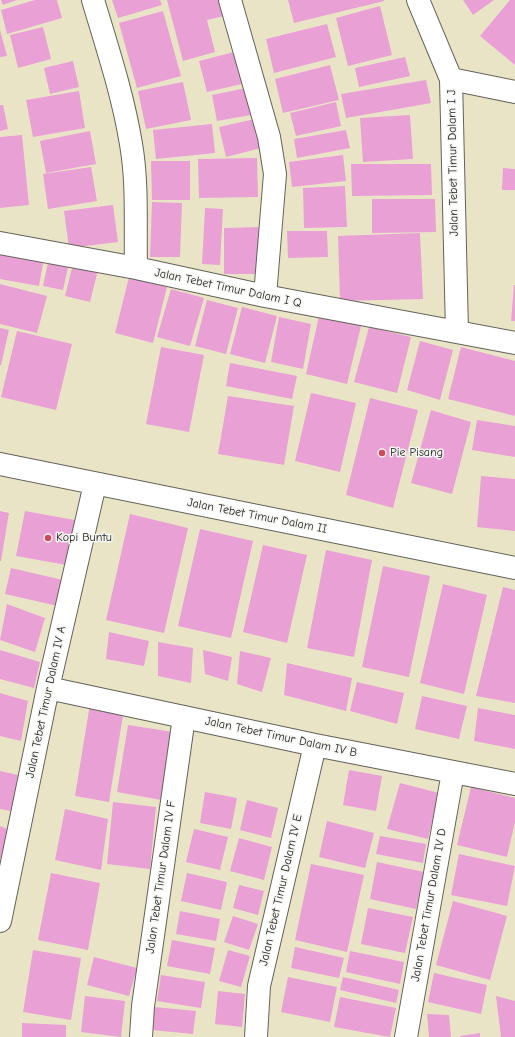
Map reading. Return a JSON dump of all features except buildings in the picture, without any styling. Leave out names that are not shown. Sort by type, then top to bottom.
[{"type":"street","points":[[93,0],[124,108],[132,145],[135,181],[136,268]]},
{"type":"street","points":[[230,0],[269,137],[275,174],[264,296]]},
{"type":"street","name":"Jalan Tebet Timur Dalam I J","points":[[418,0],[451,79],[457,332]]},
{"type":"street","points":[[451,79],[515,92]]},
{"type":"street","name":"Jalan Tebet Timur Dalam I Q","points":[[0,242],[136,268],[264,296],[515,343]]},
{"type":"street","name":"Jalan Tebet Timur Dalam II","points":[[0,464],[515,568]]},
{"type":"street","name":"Jalan Tebet Timur Dalam IV A","points":[[0,921],[48,688],[95,484]]},
{"type":"street","name":"Jalan Tebet Timur Dalam IV B","points":[[48,688],[315,745],[515,784]]},
{"type":"street","name":"Jalan Tebet Timur Dalam IV F","points":[[141,1037],[143,1006],[184,717]]},
{"type":"street","name":"Jalan Tebet Timur Dalam IV E","points":[[256,1037],[259,986],[315,745]]},
{"type":"street","name":"Jalan Tebet Timur Dalam IV D","points":[[406,1037],[453,772]]},
{"type":"place","name":"Pie Pisang","points":[[382,453]]},
{"type":"place","name":"Kopi Buntu","points":[[48,538]]}]
